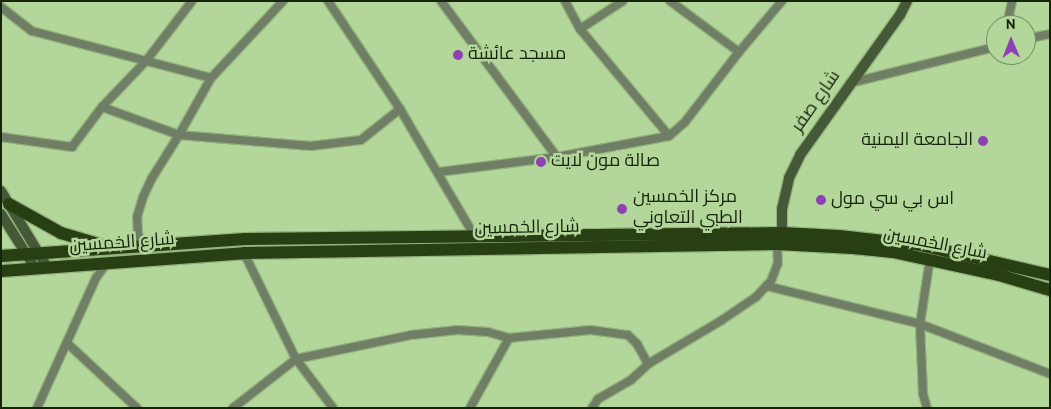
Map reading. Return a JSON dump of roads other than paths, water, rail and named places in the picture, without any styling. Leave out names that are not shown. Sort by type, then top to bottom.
[{"type":"main road","points":[[5,209],[60,233],[117,249]]},
{"type":"main road","name":"شارع الخمسين","points":[[1,271],[244,252],[434,242],[474,235],[780,238],[930,259],[1050,290]]},
{"type":"main road","name":"شارع الخمسين","points":[[1,256],[245,239],[434,242],[839,236],[920,245],[1050,274]]},
{"type":"street","points":[[1,137],[72,147],[102,107],[146,61],[192,1]]},
{"type":"street","points":[[144,246],[138,234],[137,218],[143,197],[211,78],[283,1]]},
{"type":"street","points":[[328,1],[400,109],[439,172],[474,235]]},
{"type":"street","points":[[441,1],[557,157]]},
{"type":"street","points":[[565,1],[580,28],[669,136]]},
{"type":"street","points":[[580,28],[623,1]]},
{"type":"street","points":[[670,1],[739,52]]},
{"type":"street","points":[[439,172],[557,157],[669,136],[685,122],[739,52],[782,1]]},
{"type":"street","name":"شارع صفر","points":[[780,238],[782,209],[789,178],[800,155],[900,15],[907,1]]},
{"type":"street","points":[[1009,15],[1012,1]]},
{"type":"street","points":[[1,7],[32,31],[211,78]]},
{"type":"street","points":[[1036,38],[1050,34]]},
{"type":"street","points":[[850,83],[986,49]]},
{"type":"street","points":[[102,107],[179,135],[311,146],[362,140],[400,109]]},
{"type":"street","points":[[1,191],[5,209],[41,268]]},
{"type":"street","points":[[592,408],[598,399],[631,380],[648,364],[722,320],[756,297],[766,286],[778,264],[780,238]]},
{"type":"street","points":[[244,252],[296,359],[333,408]]},
{"type":"street","points":[[927,408],[923,394],[920,324],[930,259]]},
{"type":"street","points":[[37,408],[96,278],[107,263]]},
{"type":"street","points":[[766,286],[920,324],[1050,374]]},
{"type":"street","points":[[233,408],[296,359],[411,335],[458,330],[488,332],[509,338],[591,330],[628,335],[637,344],[648,364]]},
{"type":"street","points":[[470,408],[509,338]]},
{"type":"street","points":[[67,343],[136,407]]},
{"type":"place","name":"مسجد عائشة","points":[[458,55]]},
{"type":"place","name":"الجامعة اليمنية","points":[[983,141]]},
{"type":"place","name":"صالة مون لايت","points":[[541,162]]},
{"type":"place","name":"اس بي سي مول","points":[[821,200]]},
{"type":"place","name":"مركز الخمسين الطبي التعاوني","points":[[622,209]]}]
